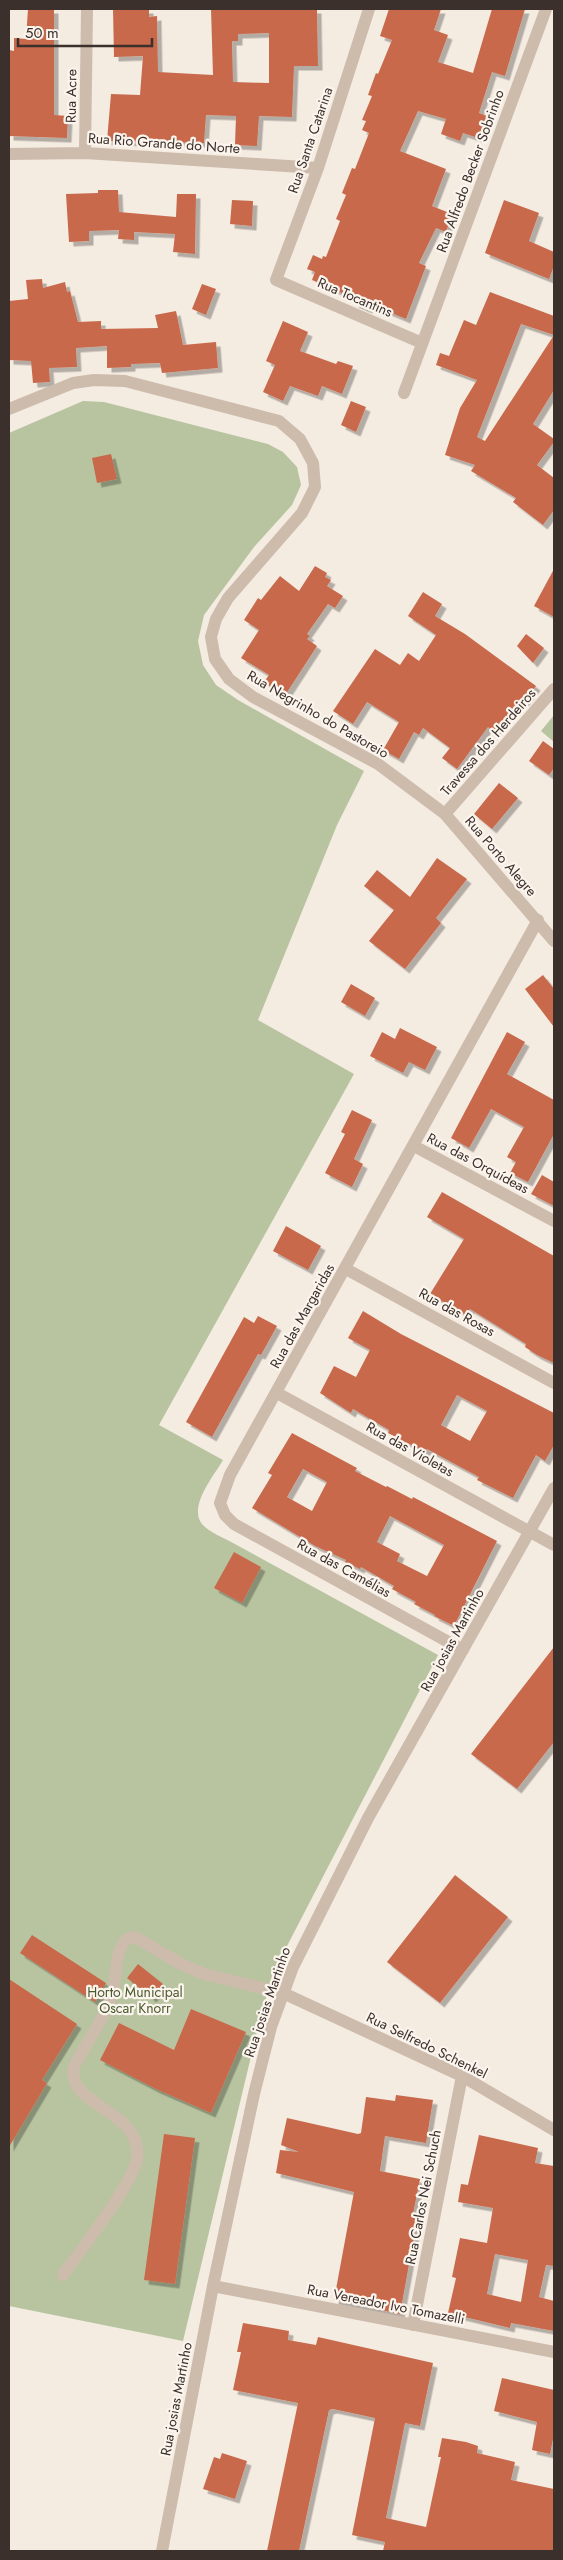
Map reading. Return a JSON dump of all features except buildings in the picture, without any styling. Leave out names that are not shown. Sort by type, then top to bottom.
[{"type":"street","name":"Rua Acre","points":[[85,153],[88,9]]},
{"type":"street","name":"Rua Santa Catarina","points":[[276,280],[318,168],[369,9]]},
{"type":"street","name":"Rua Alfredo Becker Sobrinho","points":[[404,393],[546,9]]},
{"type":"street","name":"Rua Rio Grande do Norte","points":[[9,154],[85,153],[318,168]]},
{"type":"street","name":"Rua Tocantins","points":[[276,280],[422,343]]},
{"type":"street","name":"Rua Negrinho do Pastoreio","points":[[9,409],[72,383],[94,380],[125,381],[280,421],[300,439],[313,463],[315,487],[302,513],[256,563],[228,598],[216,619],[210,637],[215,659],[229,679],[253,697],[378,764],[444,814]]},
{"type":"street","name":"Travessa dos Herdeiros","points":[[444,814],[554,689]]},
{"type":"street","name":"Rua Porto Alegre","points":[[444,814],[538,920],[554,941]]},
{"type":"street","name":"Rua das Margaridas","points":[[220,1503],[230,1475],[538,920]]},
{"type":"street","name":"Rua das Orquídeas","points":[[414,1146],[554,1221]]},
{"type":"street","name":"Rua das Rosas","points":[[346,1268],[554,1382]]},
{"type":"street","name":"Rua das Violetas","points":[[277,1392],[554,1545]]},
{"type":"street","name":"Rua josias Martinho","points":[[162,2551],[213,2286],[262,2060],[283,1993],[293,1967],[368,1818],[554,1488]]},
{"type":"street","name":"Rua das Camélias","points":[[220,1503],[225,1515],[234,1524],[463,1650]]},
{"type":"street","name":"Rua Selfredo Schenkel","points":[[63,2275],[128,2181],[136,2160],[136,2140],[126,2124],[80,2091],[73,2083],[71,2075],[74,2066],[110,2001],[117,1958],[126,1940],[135,1937],[181,1964],[204,1974],[283,1993],[462,2076],[554,2130]]},
{"type":"street","name":"Rua Carlos Nei Schuch","points":[[413,2325],[462,2076]]},
{"type":"street","name":"Rua Vereador Ivo Tomazelli","points":[[213,2286],[554,2352]]},
{"type":"green space","name":"Horto Municipal Oscar Knorr","points":[[83,401],[104,402],[268,444],[283,452],[297,467],[301,485],[292,505],[254,547],[204,615],[198,641],[203,665],[216,685],[238,700],[364,771],[337,825],[258,1020],[354,1074],[159,1425],[223,1460],[200,1500],[199,1517],[205,1527],[438,1655],[273,1973],[259,2023],[183,2341],[9,2306],[9,433]]},
{"type":"green space","points":[[554,715],[554,742],[541,731]]}]
